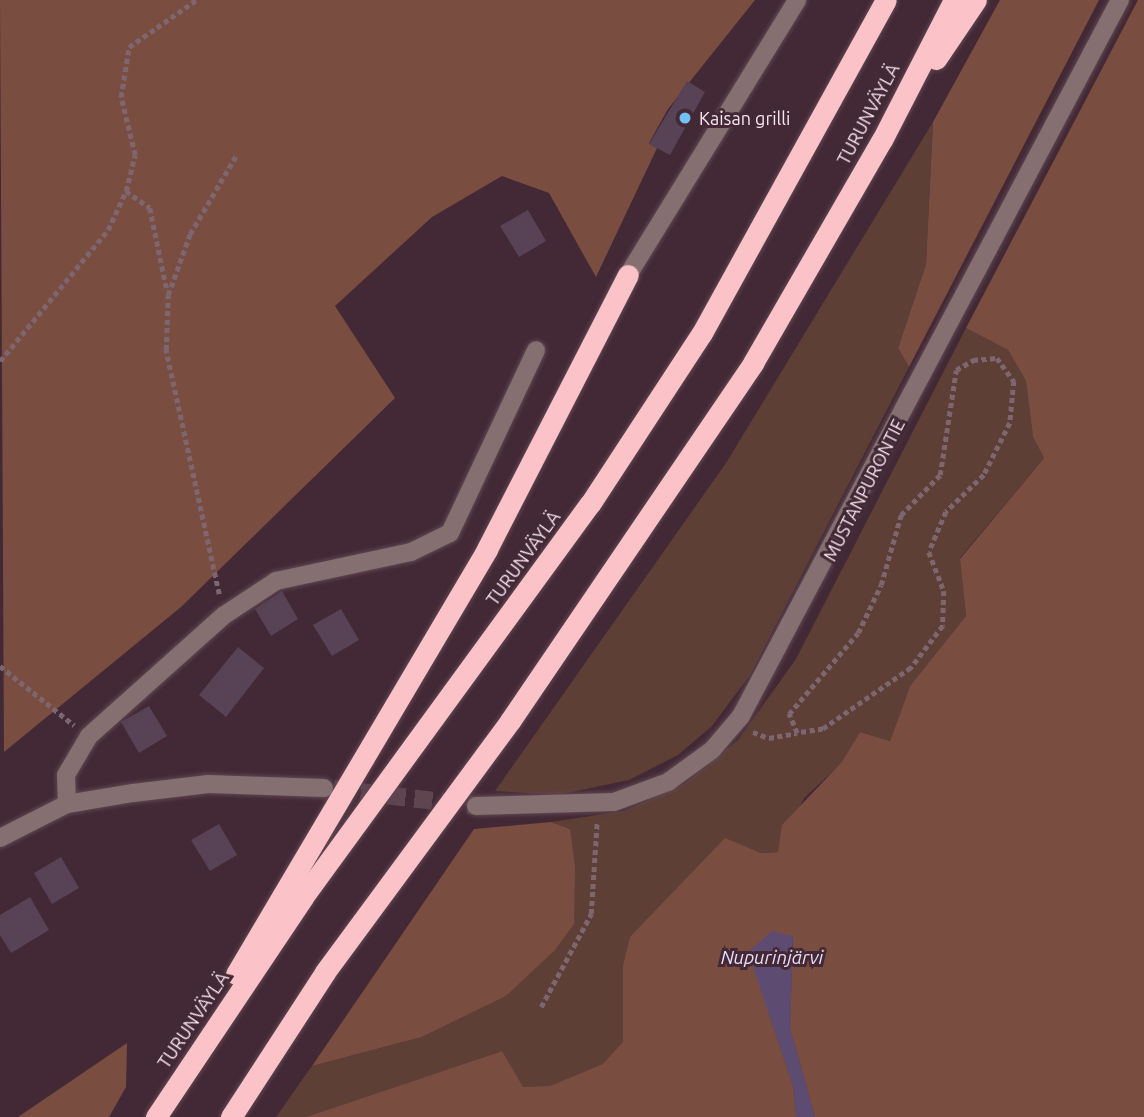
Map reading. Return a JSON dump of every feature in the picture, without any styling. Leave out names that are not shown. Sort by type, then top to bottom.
[{"type":"highway","name":"TURUNVÄYLÄ","points":[[158,1114],[303,897],[590,504],[694,344],[886,0]]},
{"type":"highway","name":"TURUNVÄYLÄ","points":[[231,1117],[325,972],[510,721],[753,363],[883,140],[954,0]]},
{"type":"highway","points":[[883,140],[976,0]]},
{"type":"highway","points":[[158,1114],[487,549],[628,275]]},
{"type":"street","points":[[628,275],[797,0]]},
{"type":"street","name":"MUSTANPURONTIE","points":[[476,806],[598,804],[668,782],[734,724],[772,668],[1120,0]]},
{"type":"street","points":[[67,804],[66,775],[89,736],[223,616],[276,581],[411,552],[450,533],[536,350]]},
{"type":"street","points":[[0,838],[67,804],[208,784],[324,788]]},
{"type":"path","points":[[0,361],[108,230],[126,191],[135,155],[121,97],[129,47],[196,0]]},
{"type":"path","points":[[167,295],[190,234],[237,154]]},
{"type":"path","points":[[126,191],[150,208],[167,295],[166,350],[223,616]]},
{"type":"path","points":[[734,724],[769,738],[823,729],[911,668],[943,626],[944,591],[929,552],[946,512],[984,475],[1010,423],[1014,381],[997,358],[973,360],[956,370],[940,475],[901,515],[881,585],[858,634],[789,714],[797,733]]},
{"type":"path","points":[[0,666],[89,736]]},
{"type":"path","points":[[541,1007],[591,914],[598,804]]},
{"type":"shaded area","points":[[0,0],[755,0],[668,109],[649,143],[657,148],[596,277],[549,193],[502,176],[432,217],[335,306],[395,398],[181,607],[4,752]]},
{"type":"shaded area","points":[[1000,0],[1099,0],[909,367],[898,348],[926,264],[933,122]]},
{"type":"shaded area","points":[[1138,0],[1144,0],[1144,1117],[815,1117],[790,1028],[793,936],[749,953],[793,1086],[796,1117],[306,1117],[502,1051],[523,1087],[550,1086],[603,1064],[623,1042],[623,966],[630,937],[725,838],[761,853],[778,852],[782,825],[842,762],[860,732],[890,741],[910,686],[966,616],[960,559],[1044,458],[1033,437],[1026,381],[1008,350],[966,328]]},
{"type":"shaded area","points":[[933,122],[926,264],[898,348],[909,367],[750,675],[712,726],[678,755],[629,780],[557,795],[495,791],[726,463]]},
{"type":"shaded area","points":[[966,328],[1008,350],[1026,381],[1033,437],[1044,458],[960,558],[966,616],[910,686],[890,741],[860,732],[843,762],[804,798],[778,852],[761,853],[725,839],[685,885],[1050,1117],[532,1117],[502,1051],[306,1117],[276,1117],[312,1066],[422,1037],[506,996],[570,829],[551,822],[624,811],[685,783],[738,740],[796,659]]},
{"type":"shaded area","points":[[551,822],[570,829],[575,867],[574,924],[555,950],[506,996],[422,1037],[312,1066],[474,829]]},
{"type":"shaded area","points":[[127,1043],[126,1087],[109,1117],[18,1117]]},
{"type":"water","name":"Nupurinjärvi","points":[[772,931],[793,936],[790,1028],[815,1117],[796,1117],[793,1086],[748,952]]},
{"type":"building","points":[[687,81],[705,92],[670,155],[649,144]]},
{"type":"building","points":[[528,210],[546,241],[519,257],[500,226]]},
{"type":"building","points":[[282,591],[298,619],[271,636],[255,609]]},
{"type":"building","points":[[341,609],[359,640],[332,656],[313,625]]},
{"type":"building","points":[[238,647],[264,668],[226,717],[199,695]]},
{"type":"building","points":[[149,706],[167,736],[139,753],[121,722]]},
{"type":"building","points":[[219,824],[237,855],[210,871],[191,840]]},
{"type":"building","points":[[61,857],[79,888],[52,904],[34,873]]},
{"type":"building","points":[[30,897],[49,930],[11,953],[0,935],[0,915]]},
{"type":"tunnel","points":[[334,789],[476,806]]},
{"type":"place","name":"Kaisan grilli","points":[[685,118]]}]
